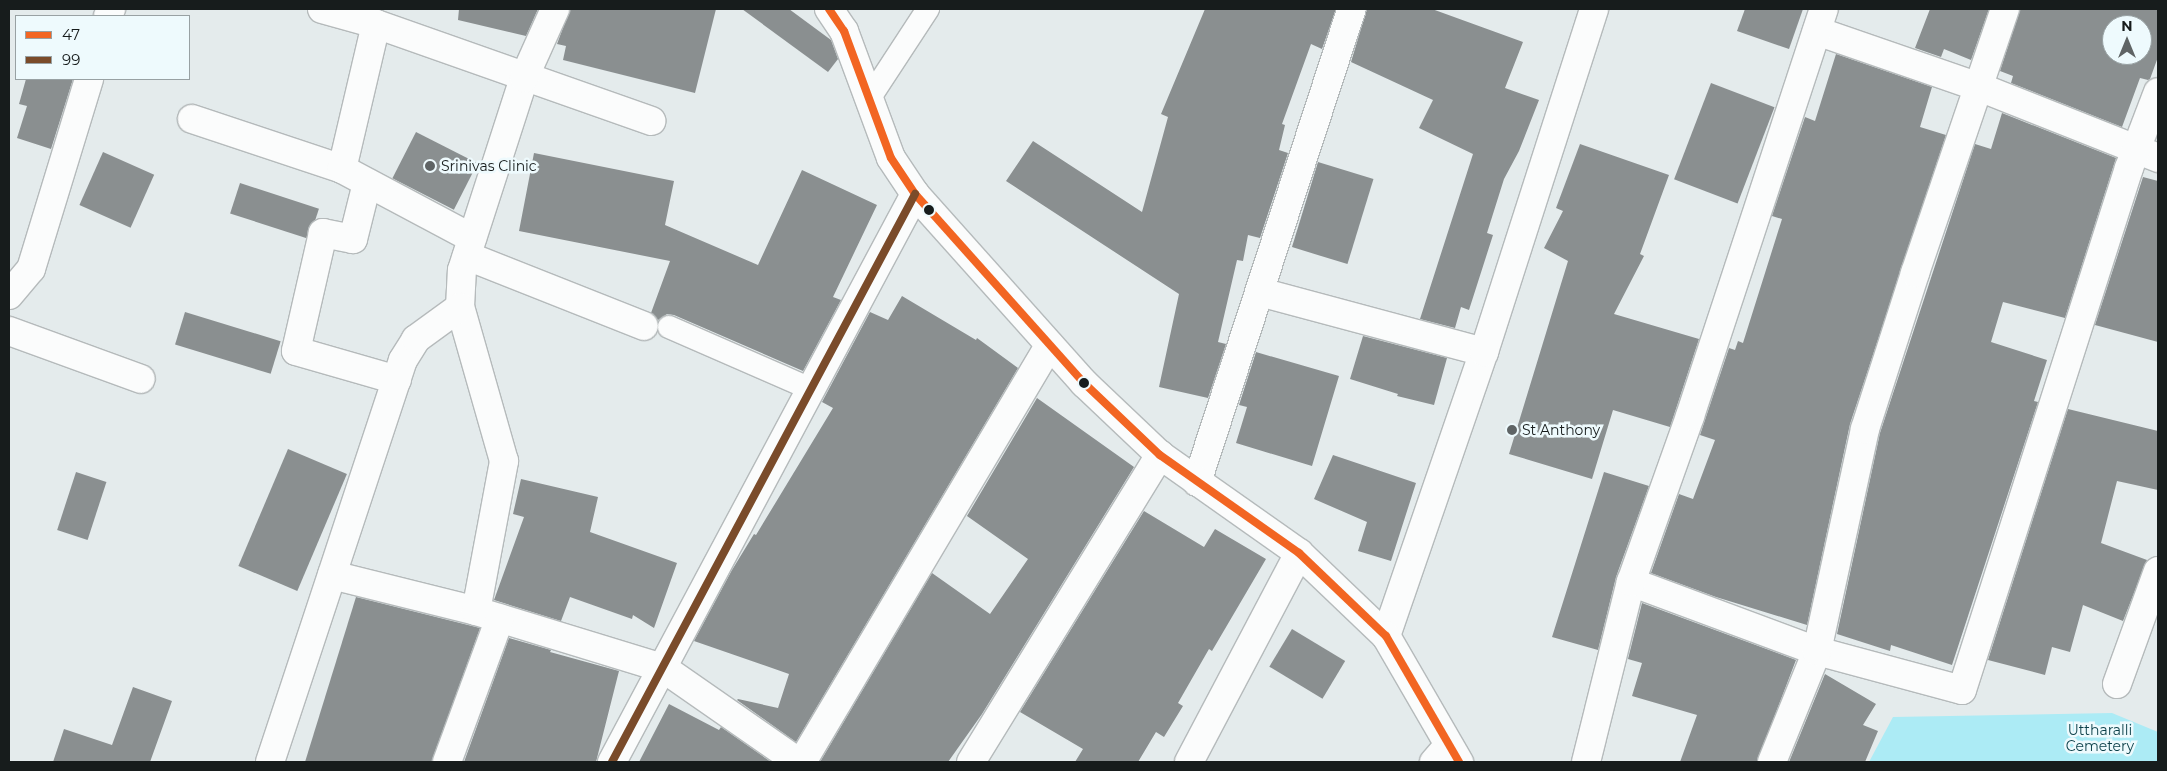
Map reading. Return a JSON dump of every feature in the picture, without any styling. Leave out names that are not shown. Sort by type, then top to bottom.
[{"type":"street","points":[[322,9],[376,24],[524,78],[651,121]]},
{"type":"street","points":[[447,762],[488,615],[504,461],[460,307],[462,270],[524,78],[555,9]]},
{"type":"street","points":[[829,9],[844,31],[891,158],[915,194],[1084,383],[1160,455],[1299,553],[1386,636],[1447,757]]},
{"type":"street","points":[[1197,482],[1352,9]]},
{"type":"street","points":[[1386,636],[1484,352],[1594,9]]},
{"type":"street","points":[[1772,762],[1817,651],[1865,429],[1915,273],[2005,9]]},
{"type":"street","points":[[1586,762],[1631,582],[1690,416],[1821,20],[2147,154]]},
{"type":"street","points":[[342,169],[376,24]]},
{"type":"street","points":[[9,295],[31,269],[89,80]]},
{"type":"street","points":[[1631,582],[1817,651],[1962,690],[2147,154],[2158,92]]},
{"type":"street","points":[[192,119],[342,169],[470,247],[656,327]]},
{"type":"street","points":[[367,183],[353,239],[322,233],[296,351],[396,380]]},
{"type":"street","points":[[612,762],[915,194]]},
{"type":"street","points":[[1260,292],[1484,352]]},
{"type":"street","points":[[270,762],[403,360],[416,339],[460,307]]},
{"type":"street","points":[[9,330],[141,379]]},
{"type":"street","points":[[802,762],[1050,345]]},
{"type":"street","points":[[971,762],[1160,455]]},
{"type":"street","points":[[1189,762],[1299,553]]},
{"type":"street","points":[[2117,684],[2158,571]]},
{"type":"street","points":[[332,575],[488,615],[663,668],[798,762]]},
{"type":"lane","points":[[869,99],[928,9]]},
{"type":"lane","points":[[656,327],[811,389]]},
{"type":"green space","name":"Uttharalli Cemetery","points":[[2112,713],[2158,732],[2158,762],[1869,762],[1893,717]]},
{"type":"building","points":[[459,9],[538,9],[526,36],[458,20]]},
{"type":"building","points":[[570,9],[716,9],[695,93],[563,60],[566,46],[557,44]]},
{"type":"building","points":[[742,9],[789,9],[831,40],[838,59],[828,72]]},
{"type":"building","points":[[1205,9],[1336,9],[1322,49],[1311,44],[1282,124],[1285,125],[1279,150],[1288,153],[1260,238],[1248,235],[1243,261],[1237,260],[1218,342],[1226,344],[1208,398],[1159,387],[1179,294],[1006,181],[1033,141],[1142,212],[1168,117],[1161,114]]},
{"type":"building","points":[[1367,9],[1432,9],[1523,42],[1505,88],[1539,100],[1519,151],[1504,179],[1487,233],[1493,235],[1469,310],[1461,307],[1455,328],[1420,319],[1473,154],[1419,128],[1433,100],[1351,62]]},
{"type":"building","points":[[1745,9],[1803,9],[1789,49],[1737,31]]},
{"type":"building","points":[[1930,9],[1989,9],[1971,60],[1944,49],[1941,57],[1915,48]]},
{"type":"building","points":[[2020,9],[2158,9],[2158,57],[2150,79],[2140,78],[2122,127],[2011,83],[2013,76],[2000,71]]},
{"type":"building","points":[[1836,54],[1932,87],[1920,127],[1946,135],[1850,424],[1807,625],[1716,597],[1651,573],[1679,494],[1693,499],[1715,440],[1700,435],[1729,348],[1735,350],[1738,341],[1743,343],[1782,219],[1772,216],[1805,117],[1815,121]]},
{"type":"building","points":[[26,80],[73,80],[51,149],[17,138],[27,106],[19,104]]},
{"type":"building","points":[[1711,83],[1774,107],[1738,204],[1674,179]]},
{"type":"building","points":[[2002,113],[2116,158],[2065,318],[2003,302],[1991,342],[2047,360],[2034,401],[2038,402],[1952,665],[1891,645],[1890,651],[1837,634],[1880,433],[1975,144],[1991,149]]},
{"type":"building","points":[[416,132],[477,163],[454,210],[392,178]]},
{"type":"building","points":[[1580,144],[1669,175],[1640,254],[1644,256],[1614,314],[1699,339],[1670,427],[1613,410],[1592,479],[1509,454],[1568,261],[1544,248],[1563,211],[1556,208]]},
{"type":"building","points":[[103,152],[154,175],[131,228],[79,205]]},
{"type":"building","points":[[534,153],[674,181],[665,225],[758,265],[802,170],[877,205],[833,297],[841,300],[803,371],[674,315],[667,314],[658,320],[651,313],[670,261],[519,231]]},
{"type":"building","points":[[1318,162],[1373,179],[1347,264],[1292,247]]},
{"type":"building","points":[[2143,177],[2158,181],[2158,342],[2095,325]]},
{"type":"building","points":[[240,183],[319,209],[309,239],[230,213]]},
{"type":"building","points":[[902,296],[976,340],[977,338],[1018,368],[796,742],[737,700],[778,708],[789,674],[694,641],[732,570],[754,534],[756,535],[833,408],[822,402],[870,312],[888,320]]},
{"type":"building","points":[[185,312],[281,341],[271,374],[175,345]]},
{"type":"building","points":[[1363,336],[1447,358],[1434,405],[1397,396],[1398,394],[1350,379]]},
{"type":"building","points":[[1256,352],[1339,376],[1312,466],[1236,443],[1247,407],[1239,405]]},
{"type":"building","points":[[1037,398],[1134,467],[982,714],[948,762],[820,762],[932,573],[990,614],[1028,559],[967,516]]},
{"type":"building","points":[[2068,409],[2158,431],[2158,490],[2117,481],[2101,543],[2147,560],[2123,621],[2083,605],[2070,652],[2052,647],[2045,675],[1988,660]]},
{"type":"building","points":[[288,449],[347,474],[297,591],[238,566]]},
{"type":"building","points":[[1333,455],[1416,483],[1391,561],[1358,551],[1367,522],[1314,499]]},
{"type":"building","points":[[76,472],[106,482],[88,540],[57,530]]},
{"type":"building","points":[[1604,472],[1649,486],[1616,577],[1598,650],[1552,637]]},
{"type":"building","points":[[521,479],[598,497],[590,532],[677,563],[654,628],[633,615],[632,619],[570,597],[561,621],[494,600],[524,517],[513,514]]},
{"type":"building","points":[[1144,511],[1204,547],[1215,529],[1266,559],[1212,651],[1209,649],[1178,703],[1183,706],[1164,737],[1156,732],[1138,762],[1075,762],[1083,749],[1020,712]]},
{"type":"building","points":[[356,597],[480,628],[432,762],[305,762]]},
{"type":"building","points":[[1642,603],[1796,660],[1757,762],[1680,762],[1697,715],[1632,696],[1642,663],[1628,659]]},
{"type":"building","points":[[1292,629],[1345,661],[1322,699],[1269,667]]},
{"type":"building","points":[[509,638],[551,650],[550,652],[619,671],[596,762],[464,762]]},
{"type":"building","points":[[1825,674],[1876,704],[1863,725],[1878,731],[1865,762],[1789,762]]},
{"type":"building","points":[[133,687],[172,701],[150,762],[53,762],[64,729],[112,745]]},
{"type":"building","points":[[669,704],[719,730],[721,727],[771,762],[639,762]]},
{"type":"transit line","name":"47","points":[[829,9],[844,31],[891,158],[915,194],[1084,383],[1160,455],[1299,553],[1386,636],[1459,762]]},
{"type":"transit line","name":"99","points":[[612,762],[915,194]]},
{"type":"place","name":"Srinivas Clinic","points":[[430,166]]},
{"type":"place","name":"St Anthony","points":[[1512,430]]}]
